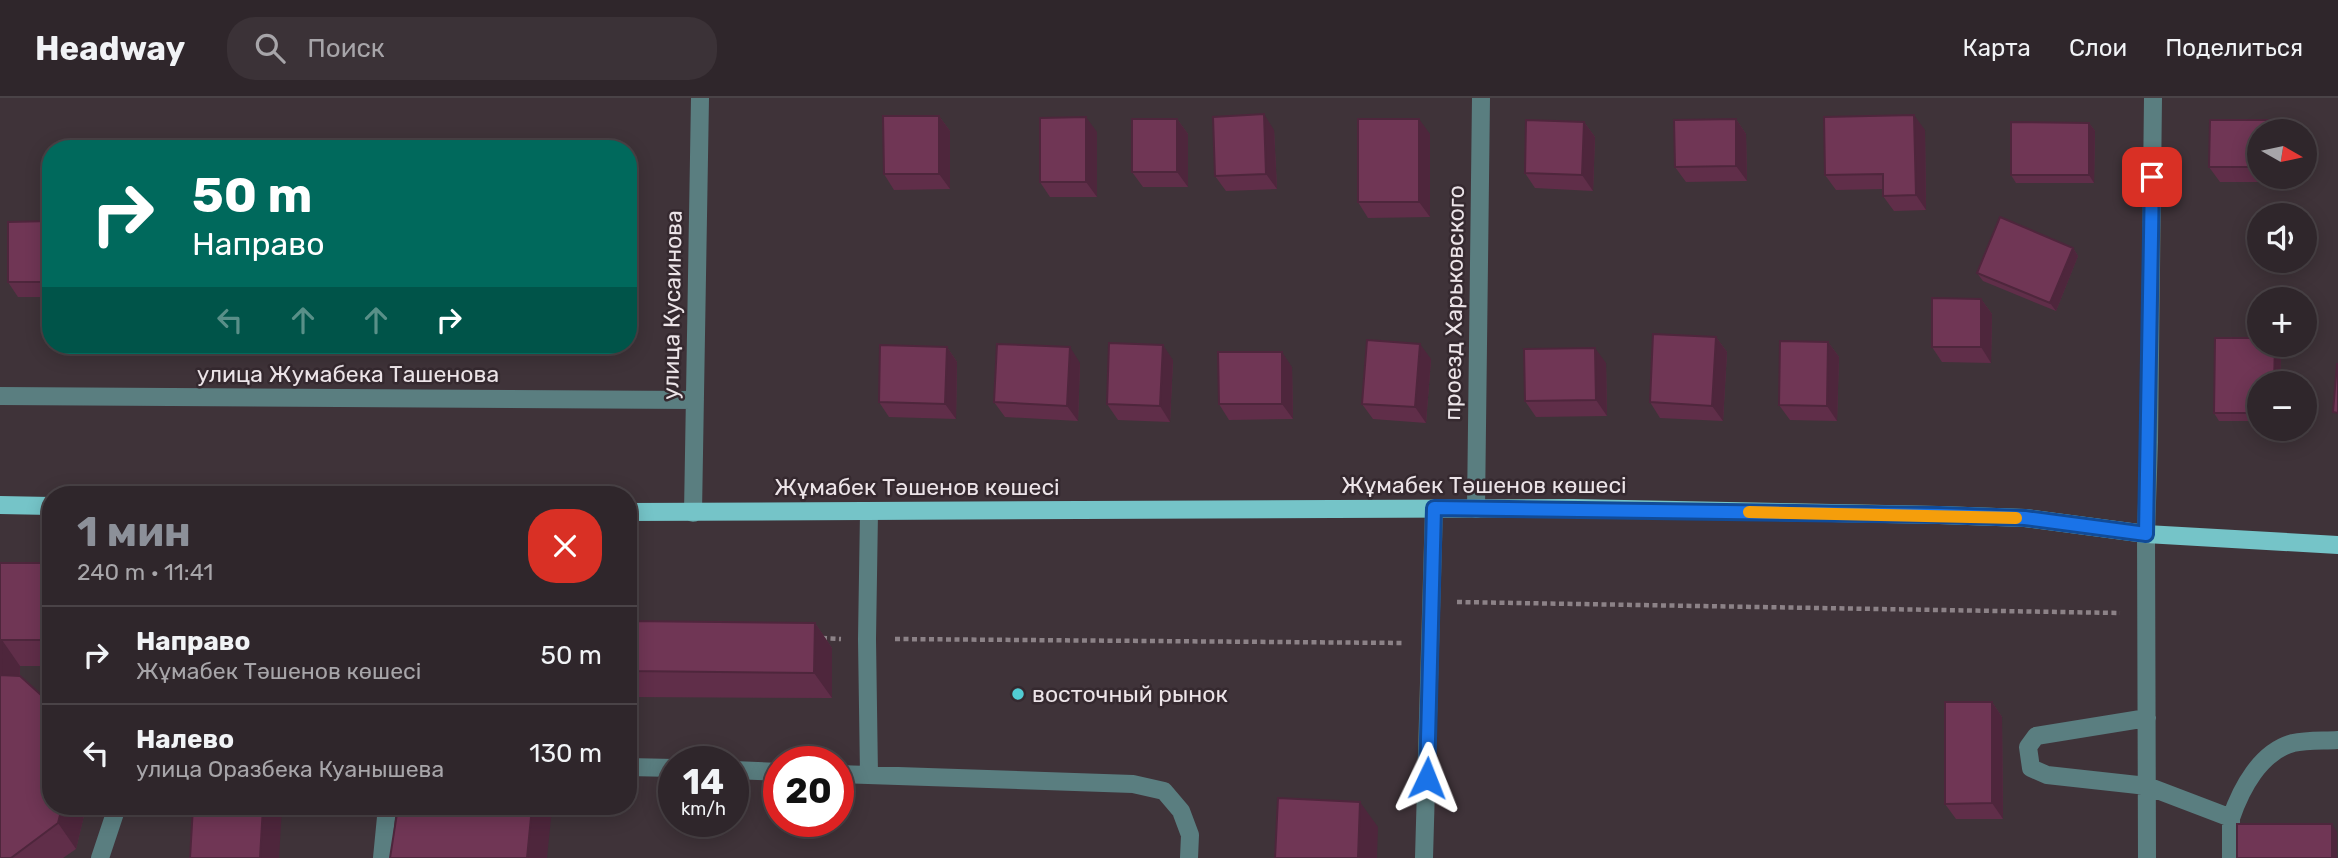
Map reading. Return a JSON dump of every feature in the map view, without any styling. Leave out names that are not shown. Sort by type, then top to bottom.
[{"type":"main road","points":[[0,505],[42,506]]},
{"type":"main road","name":"Жұмабек Тәшенов көшесі","points":[[637,512],[1434,508],[1976,516],[2025,518],[2146,534],[2338,545]]},
{"type":"street","name":"улица Кусаинова","points":[[693,513],[700,98]]},
{"type":"street","name":"проезд Харьковского","points":[[1476,509],[1481,98]]},
{"type":"street","points":[[2147,858],[2146,534],[2153,98]]},
{"type":"street","name":"улица Жумабека Ташенова","points":[[0,396],[695,400]]},
{"type":"street","points":[[1424,858],[1434,508]]},
{"type":"street","points":[[869,512],[869,775]]},
{"type":"street","points":[[2147,718],[2036,736],[2031,741],[2028,755],[2031,768],[2040,774],[2147,786],[2231,818]]},
{"type":"street","points":[[2231,858],[2231,818],[2246,784],[2270,756],[2293,743],[2338,740]]},
{"type":"street","points":[[637,767],[658,768]]},
{"type":"street","points":[[854,775],[1133,784],[1164,791],[1181,811],[1190,835],[1189,858]]},
{"type":"street","points":[[100,858],[114,815]]},
{"type":"street","points":[[382,858],[386,815]]},
{"type":"path","points":[[1431,602],[2146,613]]},
{"type":"path","points":[[814,638],[1430,643]]},
{"type":"building","points":[[1264,114],[1266,174],[1215,176],[1213,117]]},
{"type":"building","points":[[1914,115],[1916,195],[1883,196],[1883,174],[1825,175],[1824,117]]},
{"type":"building","points":[[883,116],[939,116],[939,174],[884,174]]},
{"type":"building","points":[[1086,117],[1086,182],[1040,182],[1040,118]]},
{"type":"building","points":[[1132,119],[1177,119],[1177,172],[1132,172]]},
{"type":"building","points":[[1358,119],[1419,119],[1419,202],[1358,202]]},
{"type":"building","points":[[1736,119],[1736,166],[1675,167],[1674,120]]},
{"type":"building","points":[[1526,120],[1584,122],[1582,175],[1525,173]]},
{"type":"building","points":[[2210,120],[2247,120],[2247,167],[2209,167]]},
{"type":"building","points":[[2011,122],[2089,123],[2089,175],[2011,175]]},
{"type":"building","points":[[2000,217],[2073,248],[2050,303],[1977,273]]},
{"type":"building","points":[[42,221],[42,282],[8,282],[8,222]]},
{"type":"building","points":[[1932,298],[1981,299],[1981,347],[1932,347]]},
{"type":"building","points":[[1653,334],[1716,337],[1712,406],[1650,402]]},
{"type":"building","points":[[2215,338],[2247,338],[2247,357],[2275,357],[2274,371],[2247,371],[2247,413],[2214,413]]},
{"type":"building","points":[[1367,340],[1420,344],[1415,407],[1362,404]]},
{"type":"building","points":[[1780,341],[1828,342],[1827,406],[1779,405]]},
{"type":"building","points":[[1109,343],[1163,345],[1160,406],[1107,404]]},
{"type":"building","points":[[997,344],[1070,347],[1067,406],[994,402]]},
{"type":"building","points":[[880,345],[947,347],[945,404],[879,402]]},
{"type":"building","points":[[1595,348],[1596,400],[1525,401],[1524,349]]},
{"type":"building","points":[[1218,352],[1282,352],[1282,404],[1219,404]]},
{"type":"building","points":[[2338,364],[2338,413],[2333,412]]},
{"type":"building","points":[[0,563],[42,563],[42,640],[2,640],[1,675],[20,676],[42,696],[42,815],[60,815],[58,823],[11,858],[0,858]]},
{"type":"building","points":[[637,621],[815,623],[814,673],[637,671]]},
{"type":"building","points":[[1945,702],[1992,702],[1992,803],[1945,804]]},
{"type":"building","points":[[1278,798],[1360,802],[1358,858],[1275,858]]},
{"type":"building","points":[[193,815],[263,815],[260,858],[190,858]]},
{"type":"building","points":[[397,815],[531,815],[527,858],[390,858]]},
{"type":"building","points":[[2237,824],[2332,824],[2332,858],[2237,858]]},
{"type":"slow traffic","points":[[1749,512],[2016,518]]},
{"type":"place","name":"восточный рынок","points":[[1018,694]]},
{"type":"route","points":[[1427,778],[1434,508],[2025,518],[2146,534],[2152,177]]}]
